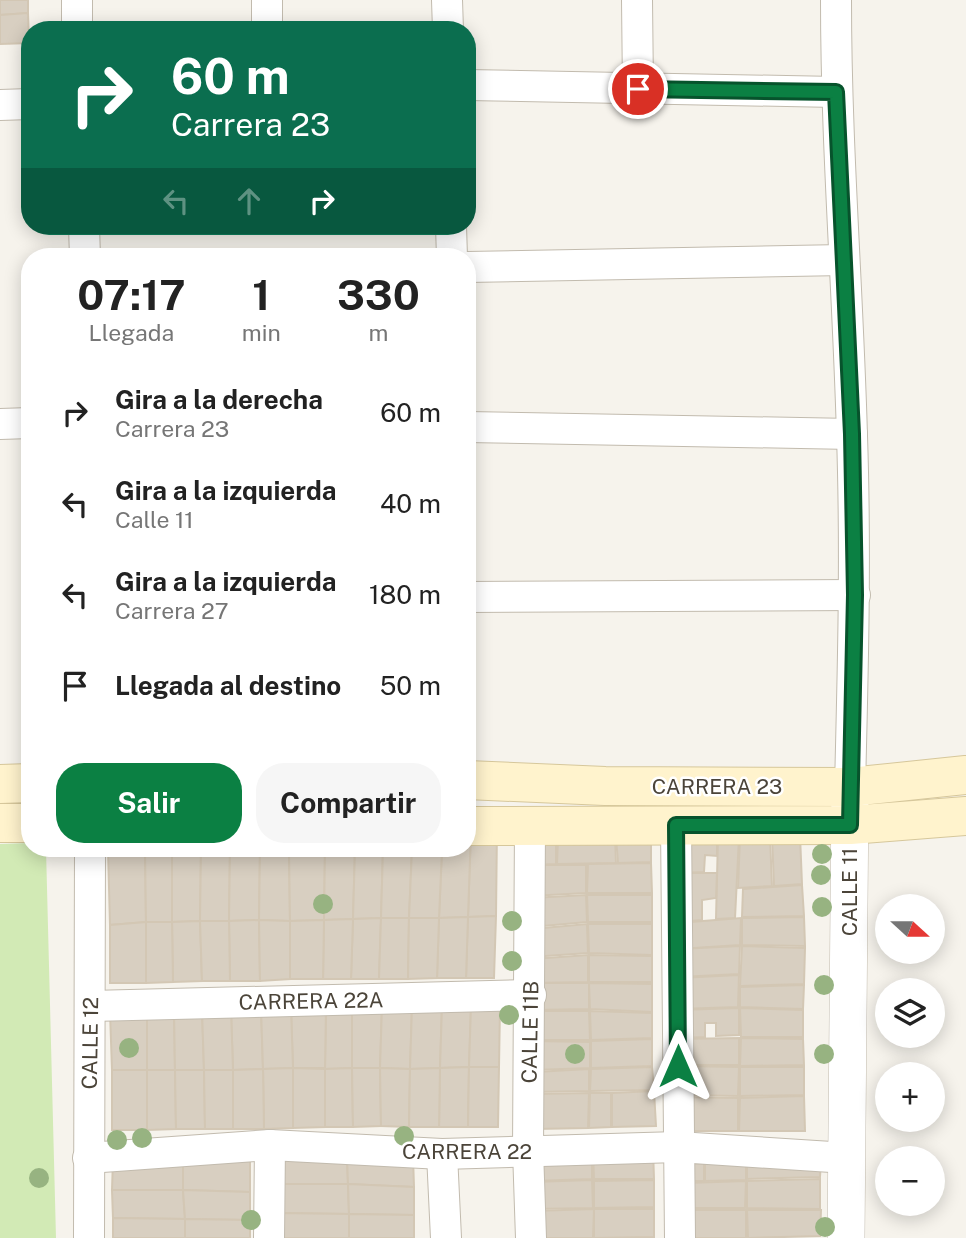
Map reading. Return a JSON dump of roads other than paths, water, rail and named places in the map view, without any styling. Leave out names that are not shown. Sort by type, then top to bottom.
[{"type":"main road","name":"CARRERA 23","points":[[476,780],[605,786],[850,786],[966,775]]},
{"type":"main road","points":[[0,784],[21,783]]},
{"type":"main road","name":"CARRERA 23","points":[[476,826],[850,825],[966,816]]},
{"type":"main road","points":[[0,824],[21,823]]},
{"type":"street","points":[[77,0],[77,21]]},
{"type":"street","points":[[267,0],[267,21]]},
{"type":"street","points":[[447,0],[448,21]]},
{"type":"street","points":[[637,0],[638,89]]},
{"type":"street","name":"CALLE 11","points":[[836,0],[836,92],[852,434],[855,595],[850,786],[846,1238]]},
{"type":"street","points":[[476,85],[836,92]]},
{"type":"street","points":[[0,105],[21,104]]},
{"type":"street","points":[[476,267],[844,260]]},
{"type":"street","points":[[0,424],[21,423]]},
{"type":"street","points":[[476,427],[852,434]]},
{"type":"street","points":[[476,597],[855,595]]},
{"type":"street","points":[[676,825],[680,1238]]},
{"type":"street","name":"CALLE 11B","points":[[530,826],[528,1150],[531,1238]]},
{"type":"street","name":"CALLE 12","points":[[89,1238],[90,857]]},
{"type":"street","name":"CARRERA 22A","points":[[91,1006],[531,995]]},
{"type":"street","points":[[270,1145],[270,1238]]},
{"type":"street","name":"CARRERA 22","points":[[88,1158],[270,1145],[442,1154],[678,1147],[847,1158]]},
{"type":"street","points":[[442,1154],[446,1238]]}]
